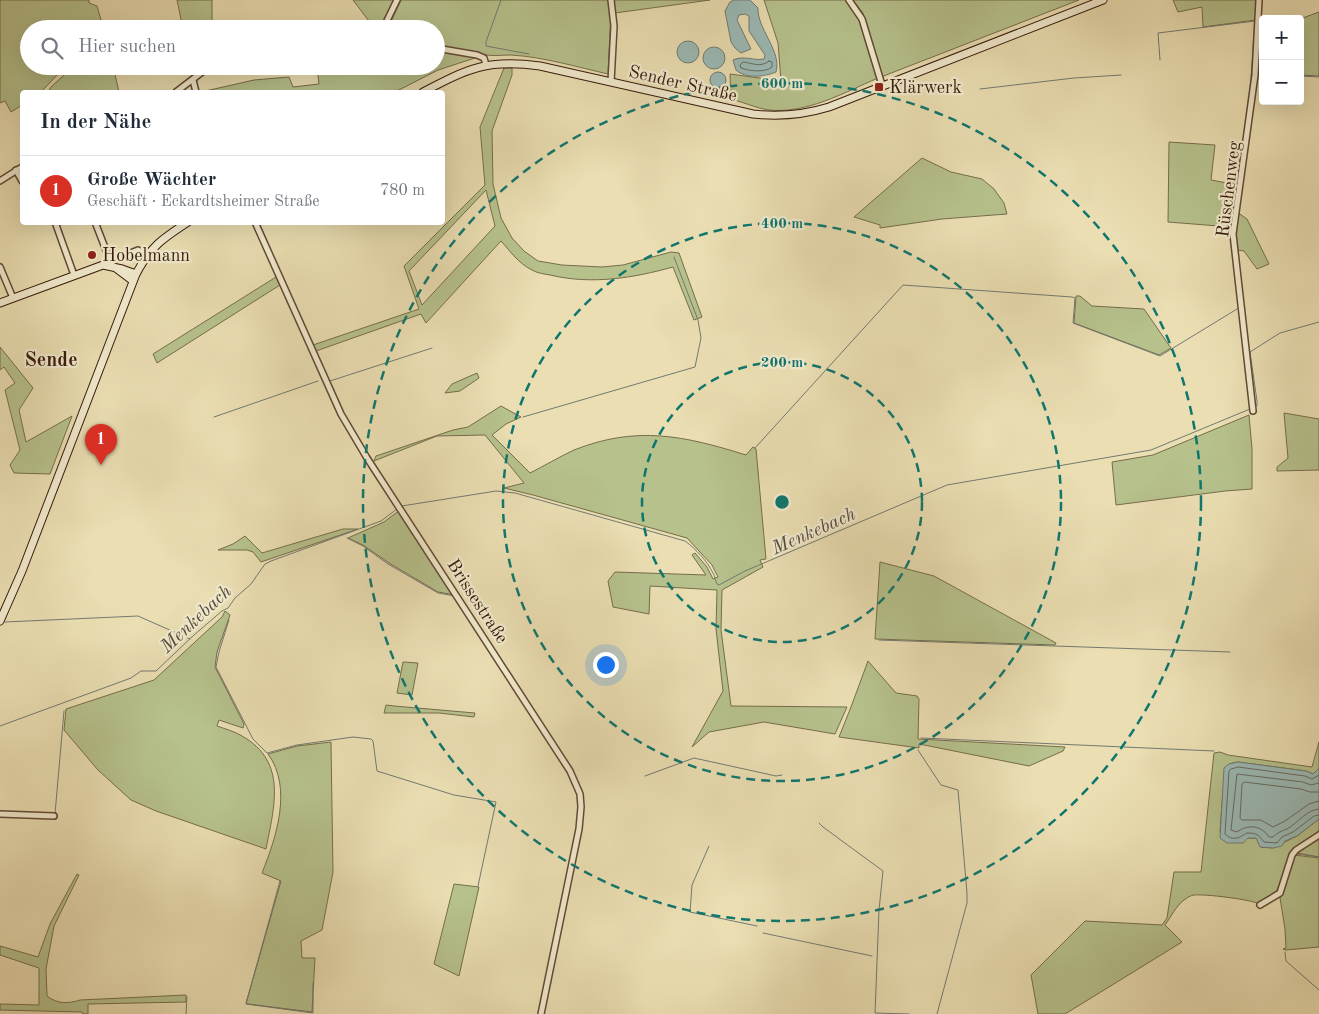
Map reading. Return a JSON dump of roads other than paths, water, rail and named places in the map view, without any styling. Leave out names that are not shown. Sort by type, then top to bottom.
[{"type":"main road","name":"Sender Straße","points":[[427,90],[468,70],[486,64],[523,64],[753,114],[797,115],[829,107],[1103,0]]},
{"type":"main road","points":[[0,621],[26,562],[134,277],[156,244],[184,225]]},
{"type":"main road","points":[[0,303],[95,267],[112,266],[134,277]]},
{"type":"street","points":[[387,20],[397,0]]},
{"type":"street","points":[[611,0],[614,26],[611,82]]},
{"type":"street","points":[[849,0],[862,19],[882,85]]},
{"type":"street","name":"Rüschenweg","points":[[1253,410],[1233,234],[1255,75],[1259,0]]},
{"type":"street","points":[[445,50],[478,55],[484,58],[486,64]]},
{"type":"street","points":[[179,90],[199,75]]},
{"type":"street","points":[[193,80],[196,90]]},
{"type":"street","points":[[0,181],[20,168]]},
{"type":"street","points":[[16,170],[20,177]]},
{"type":"street","points":[[57,225],[74,275]]},
{"type":"street","points":[[96,225],[112,266]]},
{"type":"street","name":"Brissestraße","points":[[256,225],[341,414],[367,458],[539,720],[576,783],[581,807],[580,829],[542,1014]]},
{"type":"street","points":[[112,266],[115,259],[138,250],[148,254]]},
{"type":"street","points":[[0,267],[13,298]]},
{"type":"street","points":[[0,814],[54,816]]},
{"type":"street","points":[[1260,905],[1280,893],[1292,856],[1296,850],[1319,835]]},
{"type":"water","points":[[734,0],[750,0],[758,8],[761,24],[776,56],[776,72],[750,76],[736,70],[733,60],[741,58],[764,59],[765,55],[749,31],[749,16],[745,14],[739,15],[737,20],[751,49],[741,53],[731,42],[725,11],[730,2]]},
{"type":"water","points":[[688,41],[696,44],[699,52],[696,60],[688,63],[680,60],[677,52],[680,44]]},
{"type":"water","points":[[714,47],[722,50],[725,58],[722,66],[714,69],[706,66],[703,58],[706,50]]},
{"type":"water","points":[[718,72],[724,74],[726,80],[724,86],[718,88],[712,86],[710,80],[712,74]]},
{"type":"water","points":[[1238,762],[1306,771],[1313,774],[1319,768],[1319,819],[1297,836],[1285,841],[1282,846],[1273,848],[1260,847],[1256,838],[1248,838],[1243,843],[1227,843],[1220,838],[1224,768],[1229,764]]},
{"type":"waterway","points":[[501,0],[486,46],[529,54]]},
{"type":"waterway","points":[[1160,60],[1158,33],[1255,21],[1250,92]]},
{"type":"waterway","points":[[980,89],[1074,78],[1121,75]]},
{"type":"waterway","points":[[1304,76],[1319,77]]},
{"type":"waterway","points":[[523,417],[695,367],[701,338],[698,320],[674,257]]},
{"type":"waterway","points":[[755,448],[903,285],[1072,297],[1075,298],[1073,323],[1160,356],[1237,309]]},
{"type":"waterway","name":"Menkebach","points":[[1255,407],[1257,406],[1257,401],[1250,352],[1280,333],[1319,322]]},
{"type":"waterway","points":[[330,381],[432,348]]},
{"type":"waterway","points":[[214,417],[318,381]]},
{"type":"waterway","name":"Menkebach","points":[[402,506],[496,491],[515,493],[685,541],[697,551],[711,569],[719,585],[745,571],[947,485],[1151,450],[1250,409]]},
{"type":"waterway","points":[[365,460],[387,494]]},
{"type":"waterway","name":"Menkebach","points":[[0,726],[131,678],[141,671],[156,671],[194,635],[228,608],[235,598],[251,584],[265,564],[381,521],[397,509]]},
{"type":"waterway","points":[[347,538],[438,593],[455,596]]},
{"type":"waterway","points":[[5,622],[138,616],[190,639]]},
{"type":"waterway","points":[[229,620],[216,667],[253,739],[267,753],[297,745],[353,737],[371,739],[373,741],[377,771],[454,795],[496,802],[478,886]]},
{"type":"waterway","points":[[879,640],[1230,652]]},
{"type":"waterway","points":[[55,814],[64,711]]},
{"type":"waterway","points":[[921,738],[1214,751]]},
{"type":"waterway","points":[[918,750],[941,785],[958,790],[967,893],[967,903],[937,1014]]},
{"type":"waterway","points":[[645,776],[694,758],[776,776],[782,775]]},
{"type":"waterway","points":[[819,823],[883,871],[879,910],[875,1013],[909,1014]]},
{"type":"waterway","points":[[709,846],[692,885],[690,912],[757,926]]},
{"type":"waterway","points":[[1296,854],[1319,857]]},
{"type":"waterway","points":[[280,881],[246,1004],[313,1013],[313,983]]},
{"type":"waterway","points":[[763,933],[872,956]]},
{"type":"waterway","points":[[1285,952],[1286,961],[1319,990]]},
{"type":"waterway","points":[[186,1014],[187,997]]},
{"type":"place","name":"Klärwerk","points":[[879,87]]},
{"type":"place","name":"Hobelmann","points":[[92,255]]},
{"type":"place","name":"Große Wächter","points":[[101,465]]},
{"type":"district","name":"Sende","points":[[51,359]]}]
